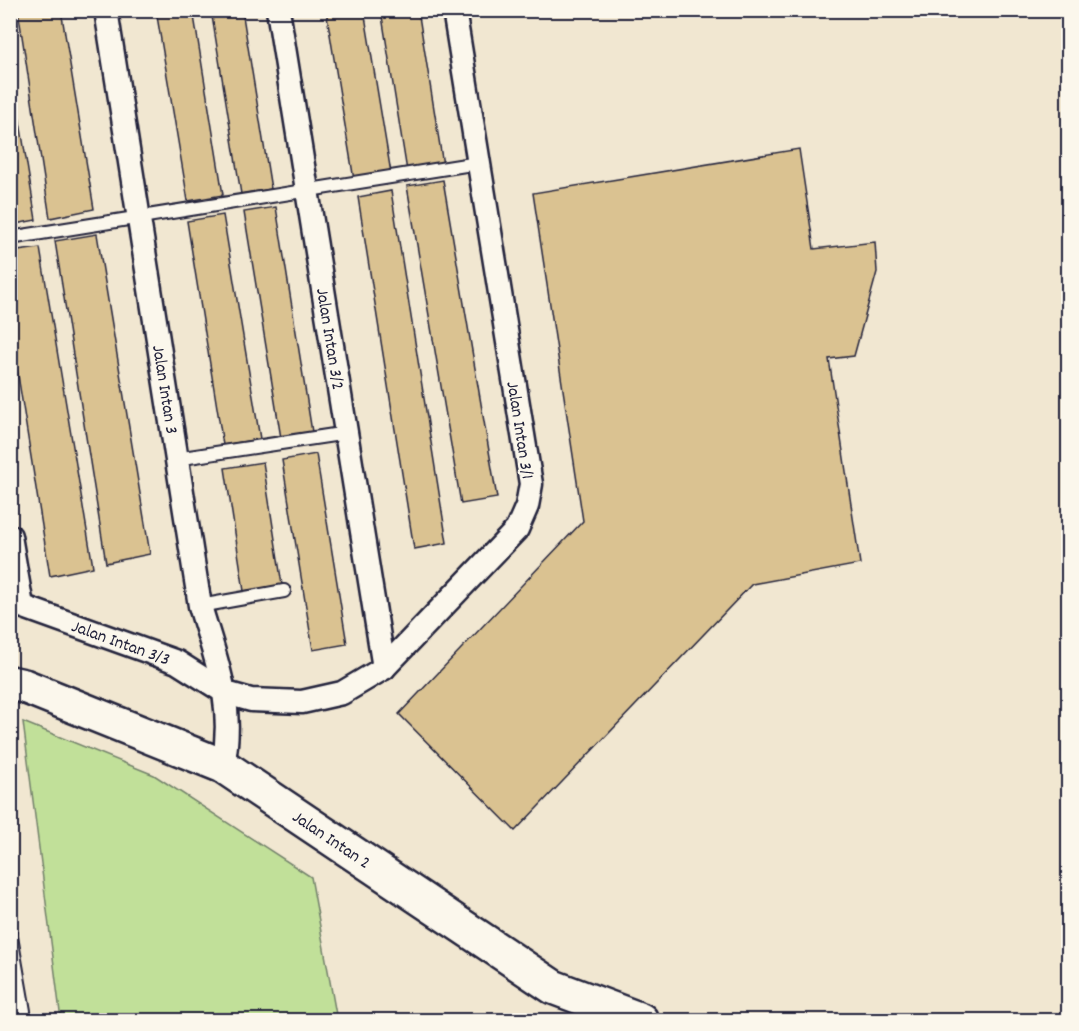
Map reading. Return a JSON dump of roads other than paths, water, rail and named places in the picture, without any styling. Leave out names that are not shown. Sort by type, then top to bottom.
[{"type":"street","name":"Jalan Intan 3","points":[[106,10],[200,606],[226,693],[227,743],[223,766]]},
{"type":"street","name":"Jalan Intan 3/2","points":[[278,10],[384,668]]},
{"type":"street","name":"Jalan Intan 3/1","points":[[226,693],[251,700],[302,702],[342,693],[384,668],[517,529],[527,506],[531,484],[454,10]]},
{"type":"street","points":[[10,536],[16,604]]},
{"type":"street","name":"Jalan Intan 3/3","points":[[16,604],[177,662],[226,693]]},
{"type":"street","name":"Jalan Intan 2","points":[[10,684],[24,686],[223,766],[553,987],[641,1020]]},
{"type":"lane","points":[[10,238],[478,163]]},
{"type":"lane","points":[[176,459],[347,433]]},
{"type":"lane","points":[[200,606],[284,591]]},
{"type":"lane","points":[[10,931],[24,1011],[21,1020]]}]
